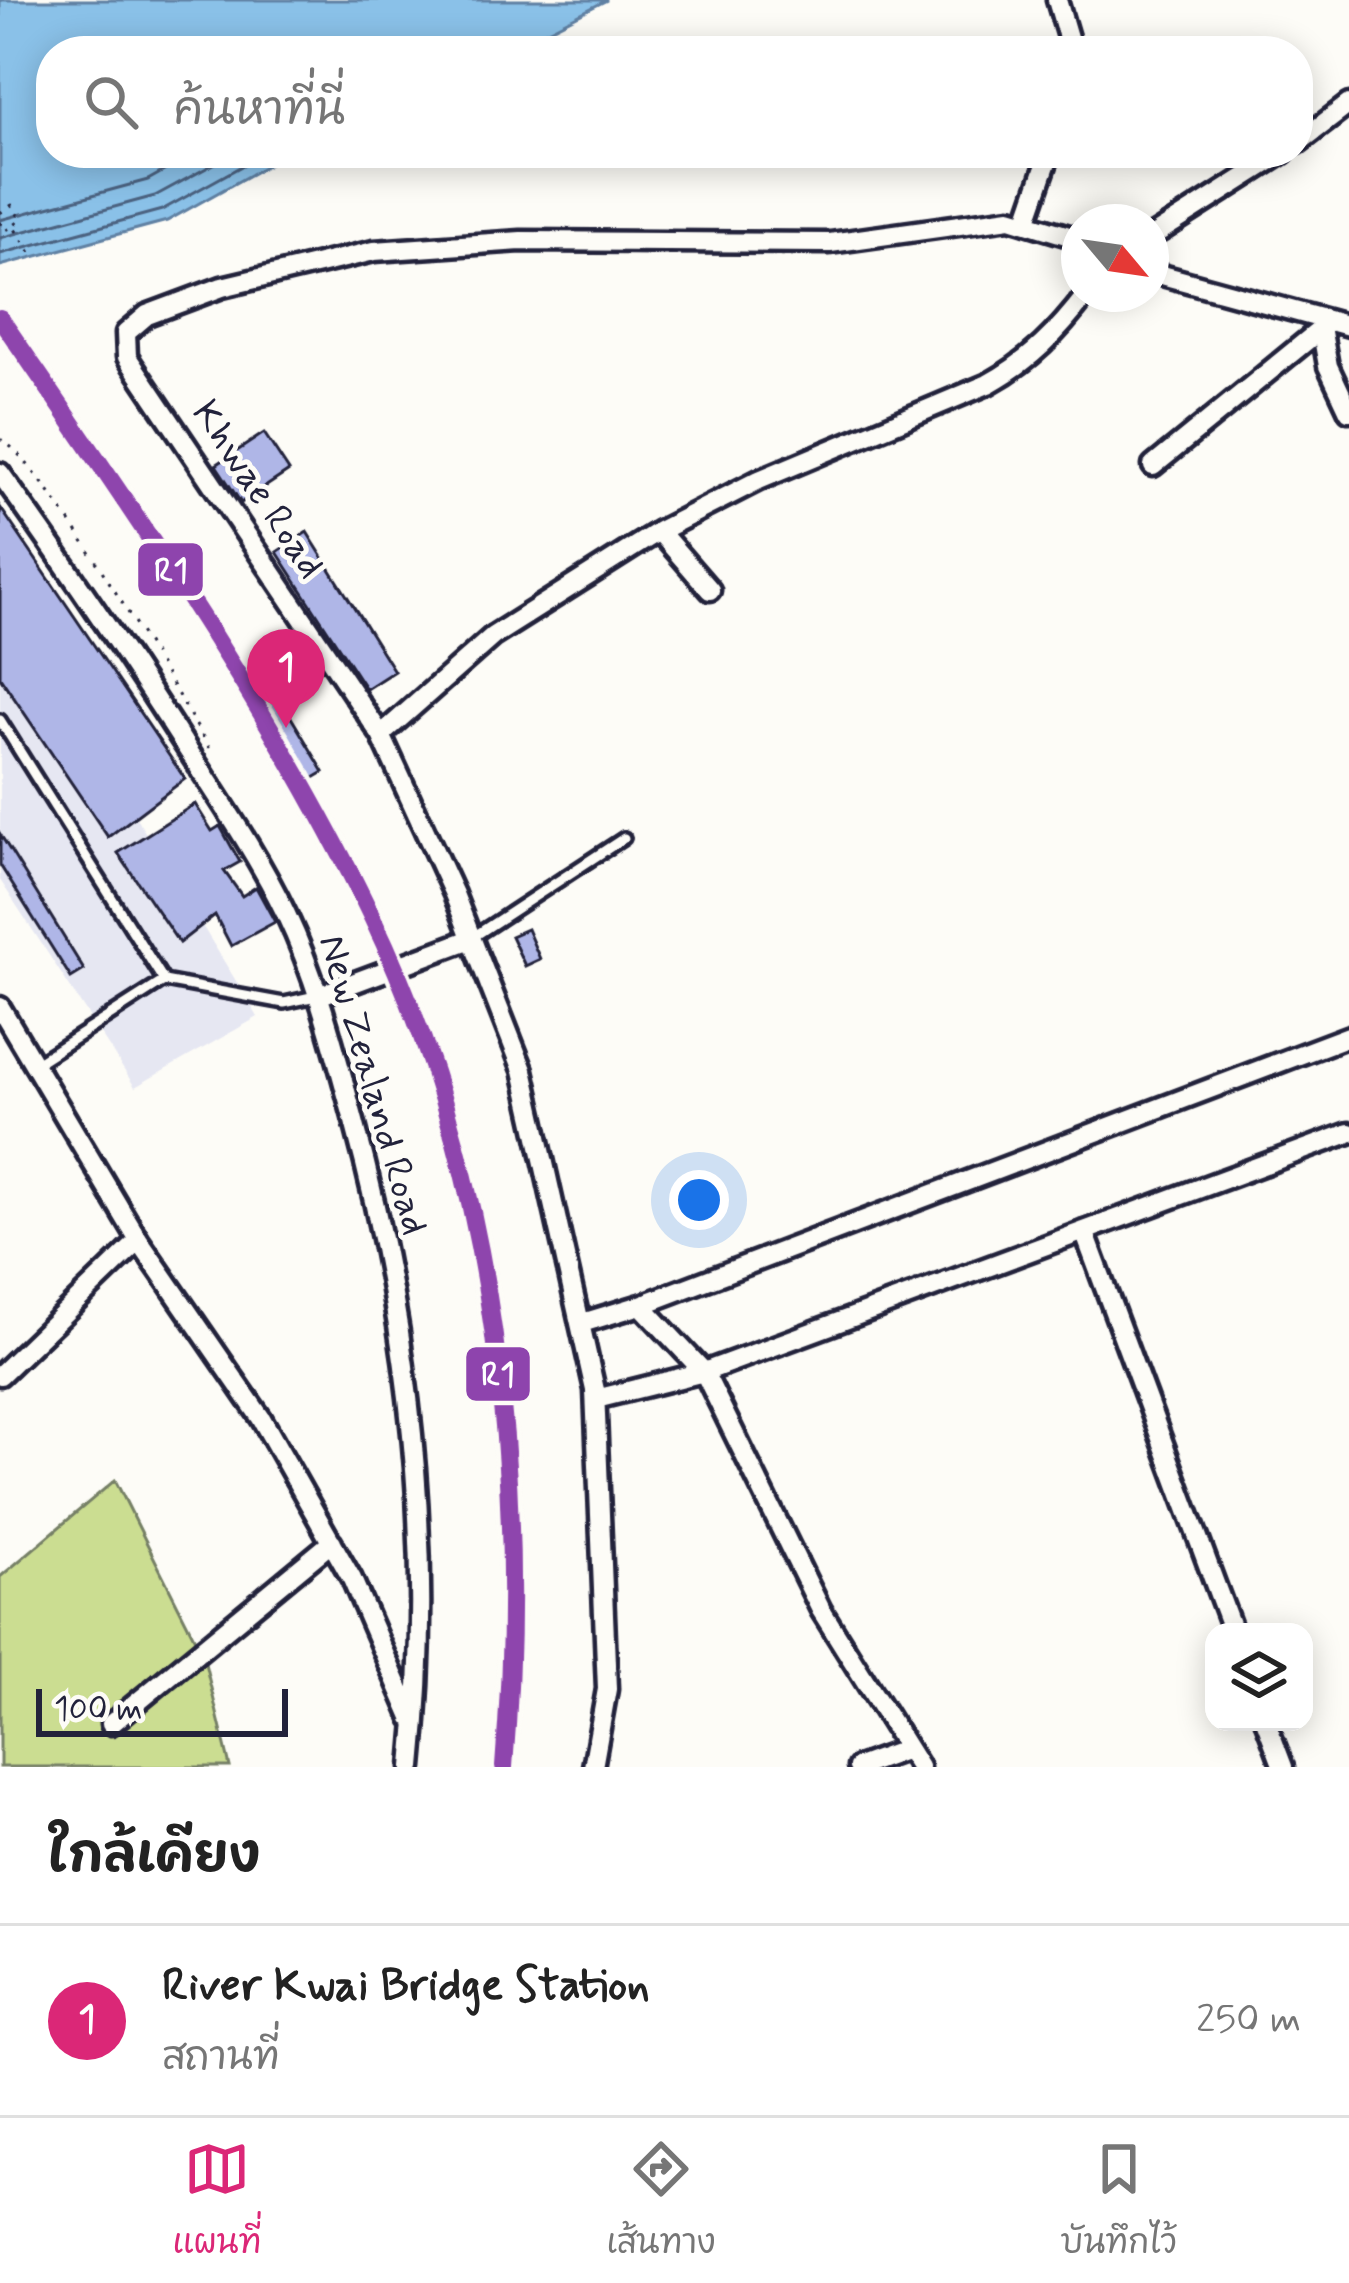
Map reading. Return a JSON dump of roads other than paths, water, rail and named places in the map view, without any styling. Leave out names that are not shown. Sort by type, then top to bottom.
[{"type":"street","points":[[1057,0],[1068,36]]},
{"type":"street","points":[[1313,132],[1349,104]]},
{"type":"street","points":[[1027,220],[1045,168]]},
{"type":"street","points":[[1169,226],[1259,168]]},
{"type":"street","points":[[593,1767],[607,1689],[596,1399],[523,1070],[381,735],[128,358],[126,333],[147,315],[222,286],[374,251],[521,241],[830,243],[1027,220],[1061,232]]},
{"type":"street","points":[[1169,278],[1320,325],[1349,326]]},
{"type":"street","points":[[381,735],[493,636],[659,531],[759,480],[988,384],[1020,366],[1073,312]]},
{"type":"street","points":[[1320,325],[1328,365],[1349,411]]},
{"type":"street","points":[[1153,466],[1320,325]]},
{"type":"street","name":"New Zealand Road","points":[[0,473],[111,630],[231,817],[286,913],[318,996],[396,1288],[410,1390],[420,1547],[412,1767]]},
{"type":"street","points":[[659,531],[710,590]]},
{"type":"street","points":[[318,996],[471,939]]},
{"type":"street","points":[[0,1007],[139,1241],[261,1418],[332,1542],[416,1727]]},
{"type":"street","points":[[582,1323],[641,1306],[1349,1036]]},
{"type":"street","points":[[596,1399],[704,1372],[1349,1132]]},
{"type":"street","points":[[1084,1231],[1230,1623]]},
{"type":"street","points":[[0,1375],[139,1241]]},
{"type":"street","points":[[641,1306],[704,1372],[821,1610],[919,1767]]},
{"type":"street","points":[[111,1724],[332,1542]]},
{"type":"street","points":[[1269,1731],[1283,1767]]},
{"type":"street","points":[[858,1767],[907,1749]]},
{"type":"lane","points":[[0,720],[164,981]]},
{"type":"lane","points":[[471,939],[624,838]]},
{"type":"lane","points":[[36,1064],[164,981],[284,1003],[318,996]]},
{"type":"water","points":[[0,0],[607,0],[536,36],[36,36],[36,168],[262,168],[167,221],[0,266]]},
{"type":"place","name":"River Kwai Bridge Station","points":[[286,728]]}]
